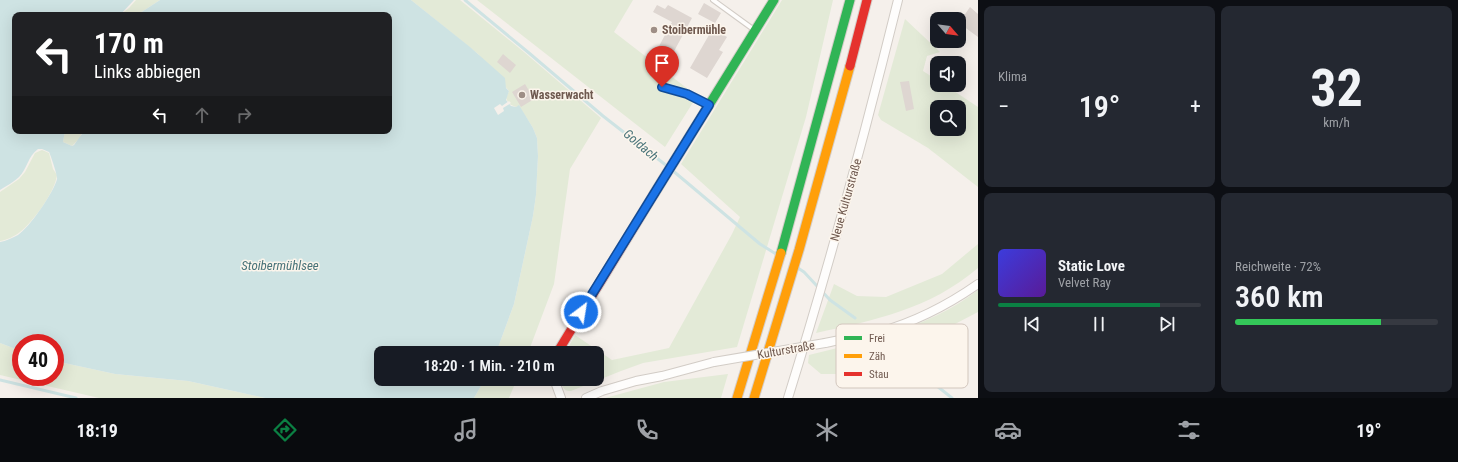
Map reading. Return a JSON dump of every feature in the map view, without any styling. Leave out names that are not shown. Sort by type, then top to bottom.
[{"type":"main road","points":[[561,346],[774,0]]},
{"type":"main road","points":[[737,398],[777,266],[850,0]]},
{"type":"main road","points":[[754,398],[798,255],[842,96],[866,0]]},
{"type":"street","name":"Neue Kulturstraße","points":[[788,398],[824,279],[867,126],[898,0]]},
{"type":"street","name":"Kulturstraße","points":[[903,324],[948,304],[978,284]]},
{"type":"street","name":"Kulturstraße","points":[[586,398],[602,391],[636,381],[662,376],[714,362],[836,341]]},
{"type":"street","points":[[557,386],[561,398]]},
{"type":"lane","points":[[714,0],[755,30]]},
{"type":"lane","points":[[662,87],[687,94],[709,105]]},
{"type":"green space","points":[[136,0],[160,0],[142,12],[124,12]]},
{"type":"green space","points":[[411,0],[460,0],[601,118],[570,169],[554,284],[531,346],[499,346],[514,304],[533,216],[536,195],[538,156],[537,138],[533,128],[519,106],[516,107],[509,104],[506,98],[509,91],[478,54]]},
{"type":"green space","points":[[477,0],[633,0],[614,32],[697,96],[665,147]]},
{"type":"green space","points":[[782,0],[833,0],[806,117],[737,347],[643,363],[604,378],[604,355],[612,360],[669,348],[740,217],[681,164]]},
{"type":"green space","points":[[905,19],[930,43],[930,48],[936,48],[940,52],[927,56],[923,71],[930,76],[930,92],[956,92],[978,107],[978,187],[928,148],[881,120],[878,115]]},
{"type":"green space","points":[[64,134],[81,134],[80,138],[72,146],[63,142]]},
{"type":"green space","points":[[42,150],[49,153],[53,169],[57,175],[52,190],[37,214],[20,232],[0,241],[0,192],[19,179],[25,172],[35,153]]},
{"type":"green space","points":[[978,244],[978,268],[941,294],[881,318],[855,324],[836,324],[836,328],[816,333],[834,284],[857,296],[886,297],[942,274]]},
{"type":"green space","points":[[978,290],[978,312],[955,324],[918,324],[939,314]]},
{"type":"green space","points":[[575,335],[591,346],[569,346]]},
{"type":"green space","points":[[0,343],[12,348],[12,378],[0,375]]},
{"type":"green space","points":[[836,348],[836,374],[821,374],[808,363],[809,355]]},
{"type":"green space","points":[[64,363],[115,374],[188,381],[265,398],[99,398],[47,386],[64,386]]},
{"type":"green space","points":[[728,374],[721,398],[605,398],[664,382]]},
{"type":"green space","points":[[481,386],[514,386],[509,398],[474,398]]},
{"type":"green space","points":[[562,386],[584,386],[571,391],[563,388]]},
{"type":"water","name":"Stoibermühlsee","points":[[0,0],[134,0],[123,12],[12,12],[12,134],[64,134],[63,142],[72,146],[82,134],[392,134],[392,12],[142,12],[160,0],[411,0],[470,47],[505,78],[506,88],[509,91],[506,100],[511,106],[516,107],[519,105],[533,128],[537,138],[538,156],[536,195],[533,216],[514,304],[499,346],[374,346],[374,386],[481,386],[474,398],[265,398],[188,381],[115,374],[64,363],[64,334],[12,334],[12,348],[0,343],[0,242],[18,235],[23,231],[46,201],[55,185],[57,177],[49,152],[38,149],[32,155],[19,177],[0,190]]},
{"type":"pier","points":[[509,101],[511,103],[503,108],[504,111],[498,115],[494,108],[500,104],[502,106]]},
{"type":"building","points":[[704,3],[721,13],[715,23],[698,14]]},
{"type":"building","points":[[657,5],[665,9],[668,5],[692,18],[672,55],[658,48],[672,22],[653,12]]},
{"type":"building","points":[[970,7],[978,14],[978,37],[966,28],[966,13]]},
{"type":"building","points":[[713,28],[727,37],[719,50],[723,52],[707,78],[690,68]]},
{"type":"building","points":[[503,54],[516,65],[510,73],[497,62]]},
{"type":"building","points":[[909,81],[914,109],[906,111],[900,82]]},
{"type":"building","name":"Wasserwacht","points":[[525,84],[534,99],[521,107],[512,92]]},
{"type":"waterway","name":"Goldach","points":[[465,0],[603,116],[667,166]]},
{"type":"waterway","name":"Goldach","points":[[672,170],[760,244],[776,254]]},
{"type":"waterway","name":"Goldach","points":[[798,268],[804,272],[830,300],[855,318]]},
{"type":"waterway","points":[[0,380],[76,398]]},
{"type":"waterway","name":"Goldach","points":[[939,388],[952,398]]},
{"type":"traffic: fast","points":[[654,194],[774,0]]},
{"type":"traffic: fast","points":[[781,253],[850,0]]},
{"type":"traffic: slow","points":[[754,398],[799,250],[850,66]]},
{"type":"traffic: slow","points":[[737,398],[781,253]]},
{"type":"traffic: jam","points":[[850,66],[867,0]]},
{"type":"traffic: jam","points":[[561,346],[654,194]]},
{"type":"place","name":"Stoibermühle","points":[[654,30]]},
{"type":"place","name":"Wasserwacht","points":[[522,95]]},
{"type":"route","points":[[581,312],[709,105],[687,94],[662,87]]}]
